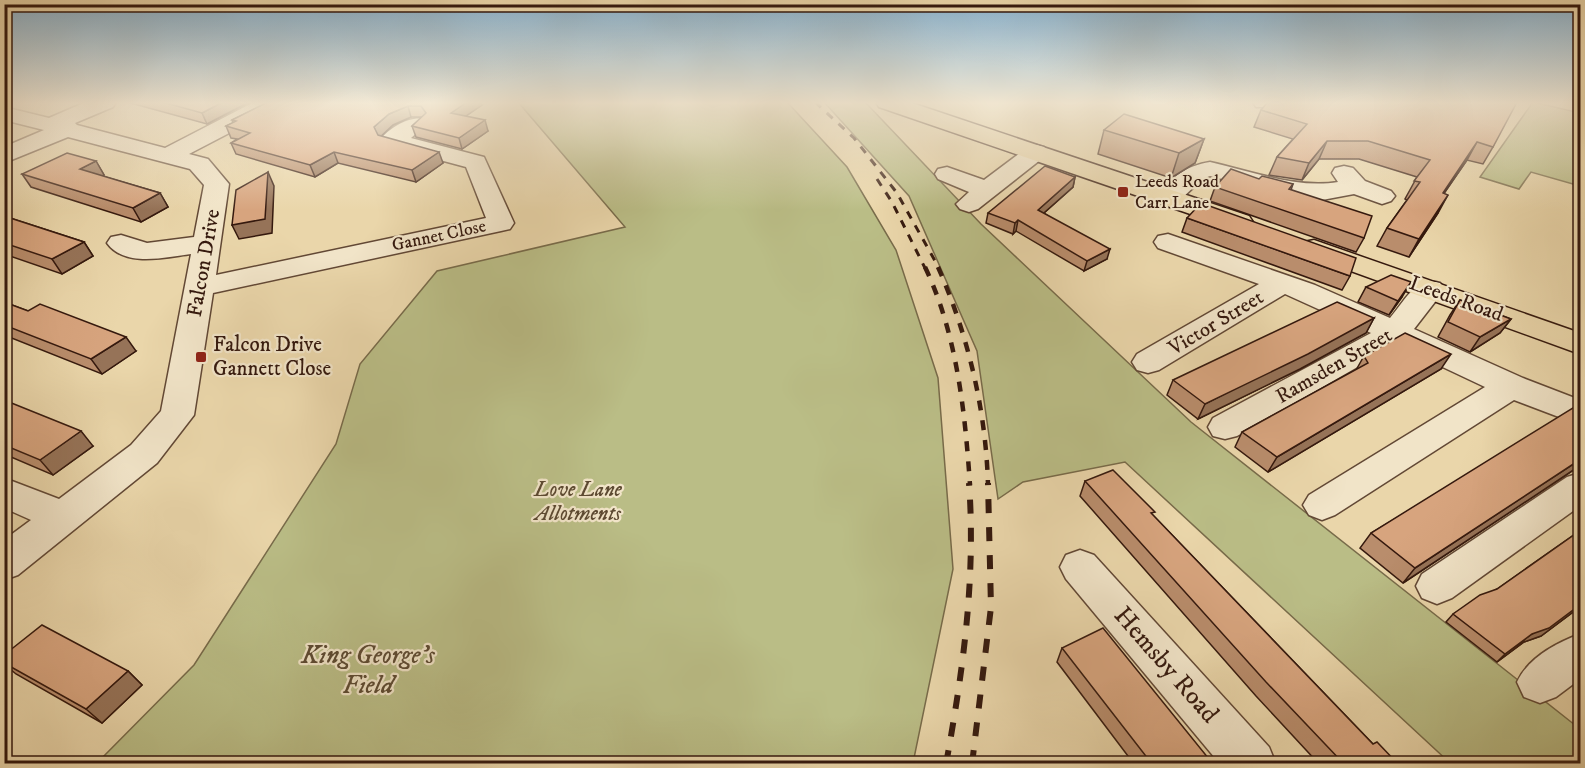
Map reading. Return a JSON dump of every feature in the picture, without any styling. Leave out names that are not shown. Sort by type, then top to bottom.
[{"type":"main road","name":"Leeds Road","points":[[994,138],[1170,197],[1581,344]]},
{"type":"street","points":[[4,156],[39,138]]},
{"type":"street","name":"Falcon Drive","points":[[4,563],[144,454],[177,415],[218,184],[198,164],[105,138]]},
{"type":"street","points":[[169,155],[202,138]]},
{"type":"street","name":"Gannet Close","points":[[199,287],[501,223],[476,162],[392,140],[395,138]]},
{"type":"street","points":[[947,174],[978,197],[1036,152]]},
{"type":"street","points":[[1170,197],[1188,177],[1199,170],[1210,169],[1302,191],[1322,192],[1359,213]]},
{"type":"street","points":[[1322,192],[1350,179],[1382,196]]},
{"type":"street","points":[[1168,242],[1328,300],[1511,386],[1581,412]]},
{"type":"street","points":[[121,243],[144,252],[207,244]]},
{"type":"street","name":"Victor Street","points":[[1148,362],[1283,283]]},
{"type":"street","name":"Ramsden Street","points":[[1225,427],[1395,333],[1430,289]]},
{"type":"street","points":[[1322,505],[1511,386]]},
{"type":"street","points":[[1437,586],[1581,487]]},
{"type":"street","points":[[4,492],[63,517]]},
{"type":"street","name":"Hemsby Road","points":[[1080,567],[1252,764]]},
{"type":"street","points":[[1540,682],[1581,654]]},
{"type":"green space","points":[[549,138],[820,138],[847,167],[896,250],[938,378],[953,569],[913,763],[97,763],[194,665],[336,444],[360,364],[437,271],[625,227]]},
{"type":"green space","points":[[856,138],[899,138],[981,224],[1191,422],[1580,729],[1580,763],[1450,763],[1125,462],[1023,482],[998,499],[977,351],[909,196]]},
{"type":"green space","points":[[1508,138],[1580,138],[1580,186],[1531,172],[1519,189],[1480,177]]},
{"type":"building","points":[[241,138],[388,138],[439,152],[412,170],[334,152],[310,165],[231,143]]},
{"type":"building","points":[[1130,138],[1204,139],[1179,153]]},
{"type":"building","points":[[1294,138],[1498,138],[1493,147],[1477,142],[1443,193],[1448,195],[1419,239],[1387,228],[1420,182],[1414,181],[1430,160],[1368,141],[1327,141],[1309,163],[1277,157]]},
{"type":"building","points":[[67,153],[96,161],[80,169],[160,193],[133,208],[22,174]]},
{"type":"building","points":[[1045,166],[1075,177],[1038,210],[1110,249],[1087,261],[1018,220],[1015,223],[988,213]]},
{"type":"building","points":[[1231,169],[1259,179],[1262,176],[1293,184],[1289,189],[1372,216],[1364,238],[1215,187]]},
{"type":"building","points":[[268,172],[265,219],[232,225],[236,190]]},
{"type":"building","points":[[1201,203],[1356,258],[1350,276],[1187,218]]},
{"type":"building","points":[[4,216],[84,242],[52,259],[4,243]]},
{"type":"building","points":[[1391,275],[1411,282],[1398,301],[1366,287]]},
{"type":"building","points":[[1460,300],[1511,319],[1480,337],[1448,322]]},
{"type":"building","points":[[4,302],[28,311],[40,304],[126,337],[91,359],[4,325]]},
{"type":"building","points":[[1337,302],[1374,318],[1308,354],[1205,404],[1173,380]]},
{"type":"building","points":[[1405,333],[1451,354],[1277,457],[1242,432],[1368,363],[1364,356]]},
{"type":"building","points":[[4,400],[81,431],[40,460],[4,445]]},
{"type":"building","points":[[1576,406],[1581,408],[1581,459],[1415,568],[1371,533]]},
{"type":"building","points":[[1113,470],[1155,512],[1151,513],[1373,744],[1377,742],[1398,764],[1344,764],[1266,682],[1085,481]]},
{"type":"building","points":[[1581,530],[1581,604],[1549,628],[1532,634],[1505,654],[1453,614],[1480,595],[1497,589]]},
{"type":"building","points":[[42,625],[128,671],[86,709],[4,663],[4,655]]},
{"type":"building","points":[[1103,628],[1213,764],[1152,764],[1062,648]]},
{"type":"railway","points":[[854,138],[897,193],[939,268]]},
{"type":"railway","points":[[877,179],[892,202],[925,268]]},
{"type":"railway","points":[[925,267],[945,319],[958,374],[970,485]]},
{"type":"railway","points":[[938,267],[958,319],[974,373],[984,429],[988,485]]},
{"type":"railway","points":[[946,764],[963,659],[969,589],[971,554],[969,483]]},
{"type":"railway","points":[[972,764],[991,607],[988,483]]},
{"type":"place","name":"Leeds Road Carr Lane","points":[[1123,192]]},
{"type":"place","name":"Falcon Drive Gannett Close","points":[[201,357]]},
{"type":"park label","name":"Love Lane Allotments","points":[[578,502]]},
{"type":"park label","name":"King George's Field","points":[[368,670]]}]
